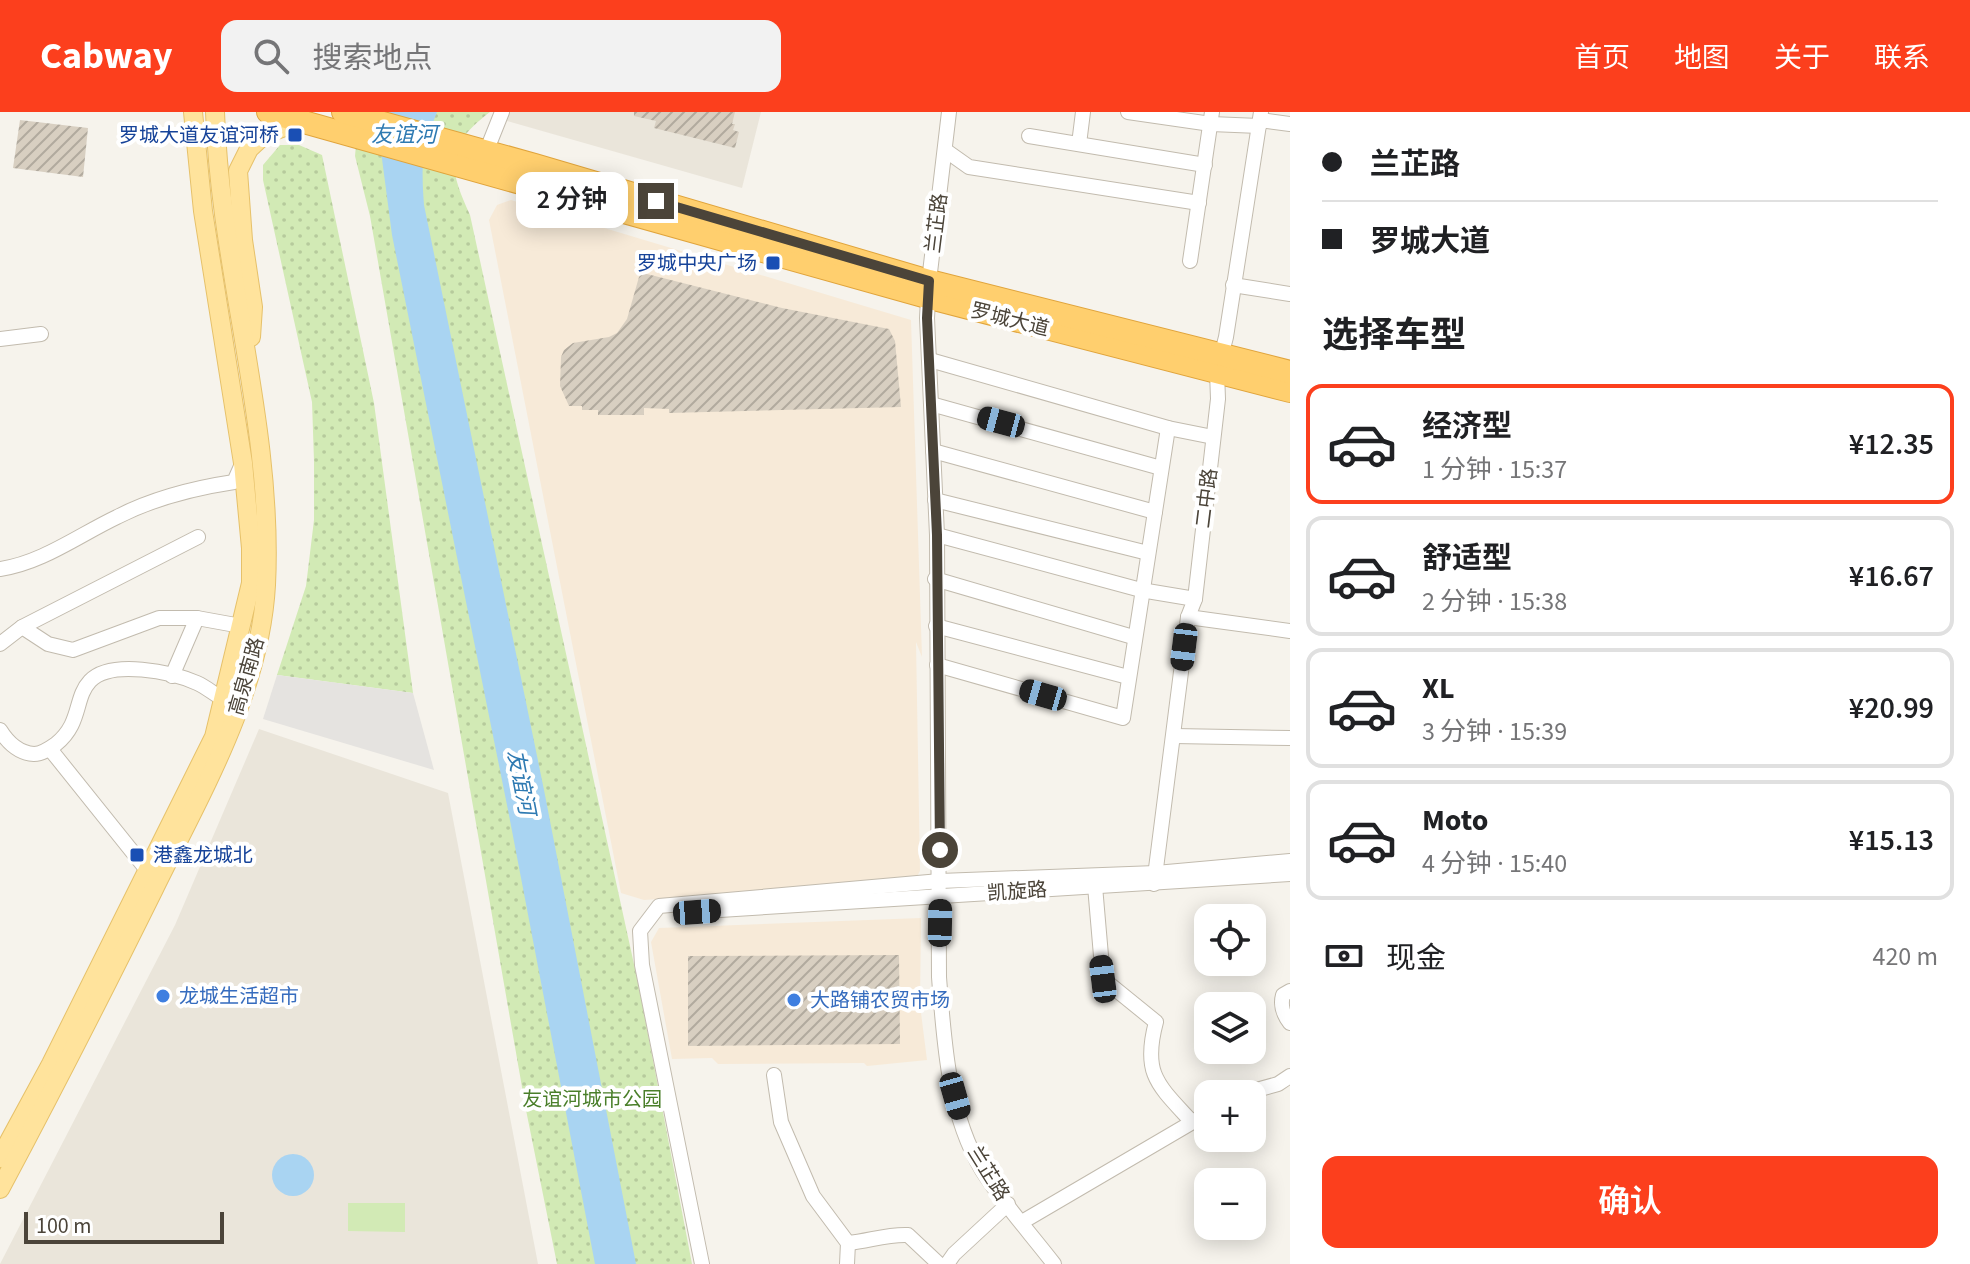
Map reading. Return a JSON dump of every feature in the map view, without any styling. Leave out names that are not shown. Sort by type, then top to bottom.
[{"type":"highway","name":"罗城大道","points":[[268,112],[301,121],[364,128],[483,157],[929,290],[1220,363],[1290,372]]},
{"type":"highway","name":"罗城大道","points":[[343,112],[364,128]]},
{"type":"highway","name":"罗城大道","points":[[1220,363],[1290,391]]},
{"type":"main road","name":"高泉南路","points":[[0,1158],[214,737],[251,583],[243,463],[203,211],[193,112]]},
{"type":"main road","name":"高泉南路","points":[[0,1189],[78,1042],[228,739],[249,674],[263,616],[266,519],[215,112]]},
{"type":"main road","points":[[249,367],[253,307],[243,240],[238,171],[249,149],[265,134],[301,121]]},
{"type":"street","points":[[483,157],[502,112]]},
{"type":"street","name":"兰芷路","points":[[949,112],[927,318],[937,535],[939,977],[942,1023],[955,1096],[965,1132],[982,1170],[1054,1264]]},
{"type":"street","points":[[1079,144],[1083,112]]},
{"type":"street","points":[[1128,112],[1260,119],[1290,124]]},
{"type":"street","points":[[1190,261],[1211,118]]},
{"type":"street","name":"二中路","points":[[1155,878],[1188,617],[1195,599],[1220,363],[1260,119]]},
{"type":"street","points":[[1029,136],[1205,165]]},
{"type":"street","points":[[945,150],[969,167],[1199,203]]},
{"type":"street","points":[[1233,285],[1290,294]]},
{"type":"street","points":[[0,339],[41,334]]},
{"type":"street","points":[[930,360],[1168,428],[1213,437]]},
{"type":"street","points":[[931,404],[1161,468]]},
{"type":"street","points":[[937,665],[1123,718],[1133,637],[1168,428]]},
{"type":"street","points":[[933,451],[1155,512]]},
{"type":"street","points":[[0,569],[22,566],[120,515],[188,489],[234,482],[243,463]]},
{"type":"street","points":[[935,500],[1148,553]]},
{"type":"street","points":[[937,535],[1141,590],[1195,599]]},
{"type":"street","points":[[0,644],[22,627],[198,537]]},
{"type":"street","points":[[935,579],[1133,637]]},
{"type":"street","points":[[1188,617],[1290,631]]},
{"type":"street","points":[[22,627],[48,644],[73,650],[159,618],[197,618],[241,626]]},
{"type":"street","points":[[172,676],[197,618]]},
{"type":"street","points":[[936,626],[1128,677]]},
{"type":"street","points":[[0,730],[8,743],[23,752],[37,754],[50,749],[66,736],[90,681],[102,674],[124,669],[150,670],[197,683],[223,699]]},
{"type":"street","points":[[1174,736],[1290,738]]},
{"type":"street","points":[[50,749],[147,870]]},
{"type":"street","points":[[940,888],[1155,878],[1290,861]]},
{"type":"street","name":"凯旋路","points":[[702,1264],[642,965],[640,931],[648,917],[940,888],[1095,886],[1155,878],[1290,874]]},
{"type":"street","points":[[1022,1222],[1192,1122],[1152,1073],[1149,1049],[1156,1022],[1103,979],[1095,886]]},
{"type":"street","points":[[1290,991],[1283,995],[1281,1003],[1284,1016],[1290,1023]]},
{"type":"street","points":[[774,1075],[781,1122],[813,1196],[848,1243],[847,1264]]},
{"type":"street","points":[[1266,1087],[1290,1076]]},
{"type":"street","points":[[947,1264],[1008,1204]]},
{"type":"street","points":[[848,1243],[871,1241],[890,1234],[908,1235],[939,1264]]},
{"type":"shaded area","points":[[507,112],[761,112],[742,188],[507,121]]},
{"type":"shaded area","name":"罗城中央广场","points":[[511,200],[911,320],[922,657],[916,642],[920,871],[915,880],[644,900],[621,893],[489,220],[497,205]]},
{"type":"shaded area","points":[[277,675],[413,693],[434,770],[263,719]]},
{"type":"shaded area","points":[[259,729],[448,793],[538,1264],[0,1264],[175,925]]},
{"type":"shaded area","points":[[921,918],[920,1005],[927,1060],[867,1066],[864,1063],[718,1064],[712,1058],[672,1059],[651,942],[659,928]]},
{"type":"green space","name":"友谊河城市公园","points":[[359,112],[490,112],[464,136],[458,147],[454,158],[457,183],[470,215],[639,987],[692,1264],[557,1264],[526,1110],[370,216],[355,156]]},
{"type":"green space","points":[[280,145],[299,145],[322,155],[374,403],[413,693],[277,675],[306,586],[314,520],[312,402],[263,180],[263,165]]},
{"type":"green space","points":[[348,1203],[405,1203],[405,1232],[348,1231]]},
{"type":"water","name":"友谊河","points":[[390,112],[437,112],[424,158],[424,205],[544,790],[636,1264],[595,1264],[508,810],[392,235],[379,136]]},
{"type":"water","points":[[293,1154],[308,1160],[314,1175],[308,1190],[293,1196],[278,1190],[272,1175],[278,1160]]},
{"type":"building","points":[[634,112],[735,112],[733,130],[739,132],[735,148],[654,128],[656,121],[634,116]]},
{"type":"building","points":[[20,120],[88,128],[83,177],[13,168]]},
{"type":"building","points":[[643,273],[782,308],[889,329],[895,341],[901,407],[669,413],[669,409],[644,408],[644,415],[598,415],[598,410],[569,406],[560,386],[564,350],[573,343],[617,333],[627,319],[639,277]]},
{"type":"building","name":"大路铺农贸市场","points":[[899,955],[900,1044],[688,1046],[688,956]]},
{"type":"place","name":"罗城大道友谊河桥","points":[[295,135]]},
{"type":"place","name":"罗城中央广场","points":[[773,263]]},
{"type":"place","name":"港鑫龙城北","points":[[137,855]]},
{"type":"place","name":"龙城生活超市","points":[[163,996]]},
{"type":"place","name":"大路铺农贸市场","points":[[794,1000]]},
{"type":"route","points":[[656,201],[929,281],[927,318],[937,535],[935,579],[940,850]]}]
